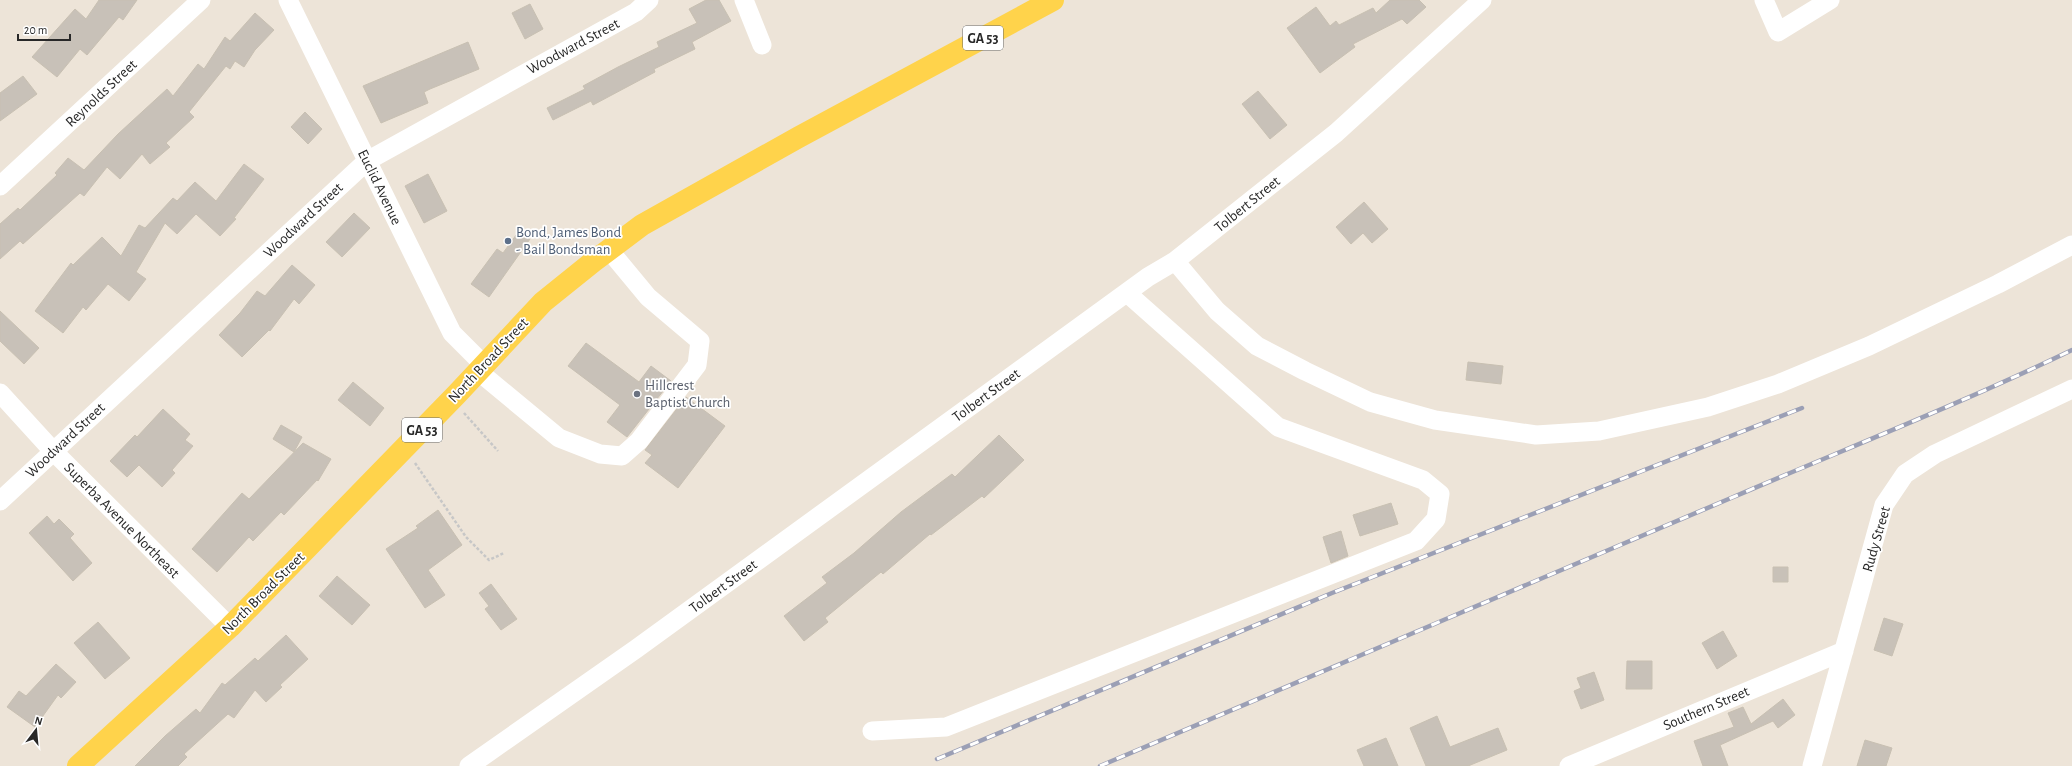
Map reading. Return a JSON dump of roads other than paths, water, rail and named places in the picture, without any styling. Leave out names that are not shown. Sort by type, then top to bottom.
[{"type":"main road","name":"North Broad Street","points":[[78,766],[230,627],[452,399],[543,302],[609,250],[642,225],[799,136],[914,76],[1053,0]]},
{"type":"street","name":"Reynolds Street","points":[[0,186],[201,0]]},
{"type":"street","name":"Euclid Avenue","points":[[288,0],[452,333],[481,368],[559,438],[600,454],[622,456],[639,441],[697,365],[700,341],[648,297],[609,250]]},
{"type":"street","name":"Woodward Street","points":[[0,501],[367,161],[636,12],[648,0]]},
{"type":"street","points":[[744,0],[762,46]]},
{"type":"street","name":"Tolbert Street","points":[[469,766],[636,649],[1127,293],[1176,261],[1336,133],[1482,0]]},
{"type":"street","points":[[1764,0],[1778,32],[1830,0]]},
{"type":"street","points":[[1176,261],[1217,311],[1257,346],[1305,371],[1370,402],[1435,420],[1536,435],[1599,430],[1708,407],[1778,384],[1869,346],[1998,284],[2072,245]]},
{"type":"street","points":[[872,731],[946,726],[1416,541],[1436,519],[1440,494],[1423,480],[1278,426],[1127,293]]},
{"type":"street","name":"Rudy Street","points":[[1812,766],[1884,505],[1905,474],[1935,454],[2072,389]]},
{"type":"street","name":"Superba Avenue Northeast","points":[[0,393],[53,451],[230,627]]},
{"type":"street","name":"Southern Street","points":[[1569,766],[1844,651]]},
{"type":"railway","points":[[1100,766],[1945,408],[2072,350]]},
{"type":"railway","points":[[937,759],[1332,593],[1802,408]]},
{"type":"place","name":"Bond, James Bond - Bail Bondsman","points":[[508,241]]},
{"type":"place","name":"Hillcrest Baptist Church","points":[[637,394]]}]
